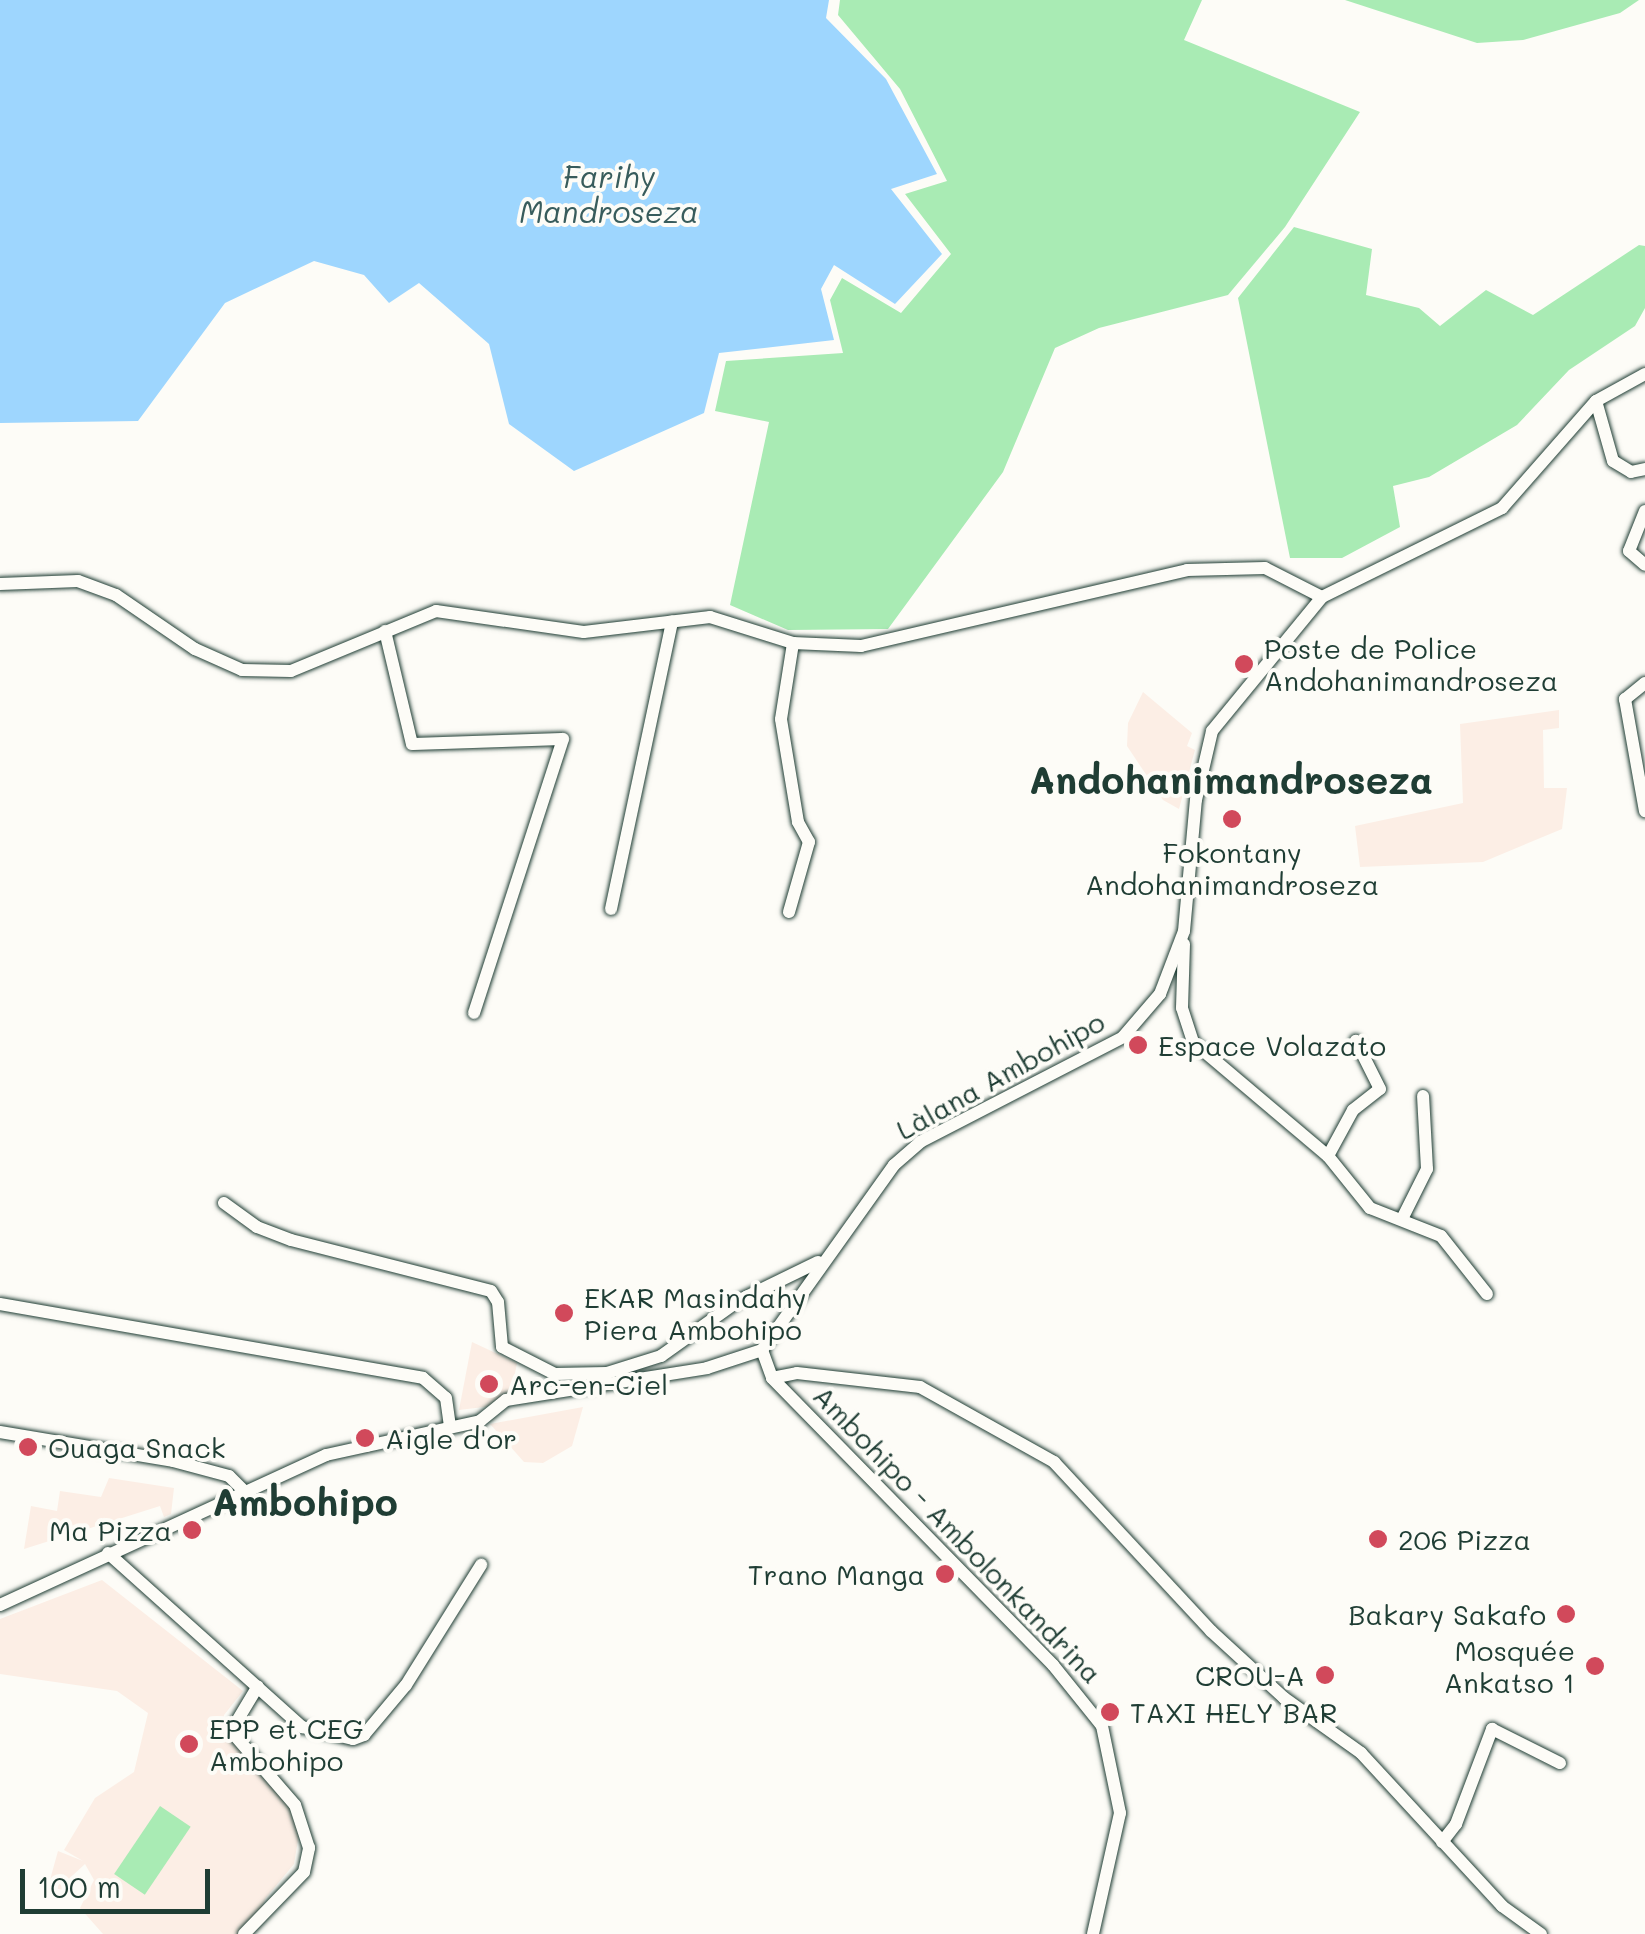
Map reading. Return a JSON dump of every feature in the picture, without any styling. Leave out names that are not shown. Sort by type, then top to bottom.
[{"type":"street","name":"Làlana Ambohipo","points":[[762,1350],[894,1165],[920,1142],[1123,1037],[1160,994],[1184,932],[1196,800],[1212,732],[1322,596],[1502,508],[1596,401],[1645,374]]},
{"type":"street","points":[[1596,401],[1613,461],[1622,470],[1645,469]]},
{"type":"street","points":[[1645,511],[1629,551],[1645,565]]},
{"type":"street","points":[[0,584],[78,581],[116,595],[195,649],[242,670],[291,671],[436,612],[584,632],[710,617],[792,644],[861,646],[1230,566],[1265,568],[1322,596]]},
{"type":"street","points":[[611,909],[672,620]]},
{"type":"street","points":[[385,631],[412,744],[563,739],[474,1013]]},
{"type":"street","points":[[790,912],[809,842],[798,822],[780,718],[792,644]]},
{"type":"street","points":[[1645,683],[1625,699],[1645,811]]},
{"type":"street","points":[[1184,932],[1182,1008],[1193,1042],[1328,1156],[1370,1208],[1441,1236],[1486,1294]]},
{"type":"street","points":[[1328,1156],[1353,1110],[1380,1089],[1356,1042]]},
{"type":"street","points":[[1402,1220],[1426,1169],[1422,1096]]},
{"type":"street","points":[[224,1203],[257,1227],[291,1240],[490,1291],[498,1302],[502,1347],[555,1374],[608,1373],[661,1356],[738,1301],[824,1258]]},
{"type":"street","points":[[0,1304],[422,1378],[446,1398],[450,1427]]},
{"type":"street","points":[[0,1605],[326,1455],[480,1421],[506,1400],[706,1368],[762,1350]]},
{"type":"street","name":"Ambohipo - Ambolonkandrina","points":[[762,1350],[772,1378],[963,1570],[1082,1696],[1102,1726],[1120,1813],[1093,1934]]},
{"type":"street","points":[[772,1378],[797,1373],[920,1386],[1054,1462],[1210,1631],[1284,1698],[1361,1753],[1502,1906],[1541,1934]]},
{"type":"street","points":[[0,1432],[173,1461],[229,1476],[244,1491]]},
{"type":"street","points":[[108,1553],[302,1727],[325,1735],[364,1735],[406,1685],[481,1564]]},
{"type":"street","points":[[244,1934],[304,1872],[309,1848],[295,1805],[231,1731],[258,1686]]},
{"type":"street","points":[[1442,1842],[1456,1824],[1492,1730],[1560,1763]]},
{"type":"shaded area","points":[[1143,692],[1192,733],[1187,746],[1195,750],[1179,809],[1163,800],[1127,746],[1128,723]]},
{"type":"shaded area","points":[[1559,710],[1559,728],[1543,730],[1544,788],[1567,788],[1562,829],[1483,862],[1360,867],[1355,826],[1463,803],[1460,724]]},
{"type":"shaded area","name":"Arc-en-Ciel","points":[[472,1342],[517,1363],[509,1404],[459,1410]]},
{"type":"shaded area","points":[[583,1407],[572,1446],[543,1463],[524,1462],[490,1424]]},
{"type":"shaded area","points":[[109,1478],[174,1488],[171,1514],[164,1517],[160,1506],[24,1549],[31,1506],[57,1511],[60,1491],[101,1497]]},
{"type":"shaded area","name":"EPP et CEG Ambohipo","points":[[102,1580],[243,1691],[224,1715],[224,1730],[292,1808],[299,1834],[294,1864],[265,1899],[260,1918],[239,1934],[103,1934],[80,1908],[94,1880],[85,1864],[72,1876],[78,1883],[74,1892],[48,1887],[58,1851],[83,1861],[64,1850],[95,1798],[134,1772],[148,1713],[117,1691],[0,1674],[0,1619]]},
{"type":"green space","points":[[840,0],[1202,0],[1184,40],[1360,112],[1285,227],[1228,295],[1099,328],[1055,348],[1003,472],[888,629],[788,630],[730,605],[769,422],[715,411],[726,361],[843,353],[830,300],[842,278],[901,313],[951,254],[905,194],[947,181],[900,89],[838,15]]},
{"type":"green space","points":[[1345,0],[1639,0],[1620,13],[1523,40],[1477,43]]},
{"type":"green space","points":[[1294,227],[1372,249],[1366,295],[1419,308],[1440,326],[1486,290],[1533,315],[1639,245],[1645,246],[1645,308],[1635,326],[1569,370],[1517,425],[1429,477],[1393,486],[1400,527],[1342,558],[1290,558],[1238,298]]},
{"type":"green space","points":[[160,1806],[191,1827],[145,1895],[114,1874]]},
{"type":"water","name":"Farihy Mandroseza","points":[[0,0],[829,0],[826,18],[886,79],[937,174],[891,189],[942,254],[895,304],[834,265],[821,289],[834,340],[719,353],[704,413],[574,471],[509,424],[489,344],[419,283],[389,303],[364,275],[314,261],[225,303],[138,421],[0,423]]},
{"type":"place","name":"Poste de Police Andohanimandroseza","points":[[1244,664]]},
{"type":"place","name":"Fokontany Andohanimandroseza","points":[[1232,819]]},
{"type":"place","name":"Espace Volazato","points":[[1138,1045]]},
{"type":"place","name":"EKAR Masindahy Piera Ambohipo","points":[[564,1313]]},
{"type":"place","name":"Arc-en-Ciel","points":[[489,1384]]},
{"type":"place","name":"Aigle d'or","points":[[365,1438]]},
{"type":"place","name":"Ouaga Snack","points":[[28,1447]]},
{"type":"place","name":"Ma Pizza","points":[[192,1530]]},
{"type":"place","name":"206 Pizza","points":[[1378,1539]]},
{"type":"place","name":"Trano Manga","points":[[945,1574]]},
{"type":"place","name":"Bakary Sakafo","points":[[1566,1614]]},
{"type":"place","name":"Mosquée Ankatso 1","points":[[1595,1666]]},
{"type":"place","name":"CROU-A","points":[[1325,1675]]},
{"type":"place","name":"TAXI HELY BAR","points":[[1110,1712]]},
{"type":"place","name":"EPP et CEG Ambohipo","points":[[189,1744]]},
{"type":"district","name":"Andohanimandroseza","points":[[1231,780]]},
{"type":"district","name":"Ambohipo","points":[[305,1502]]}]
